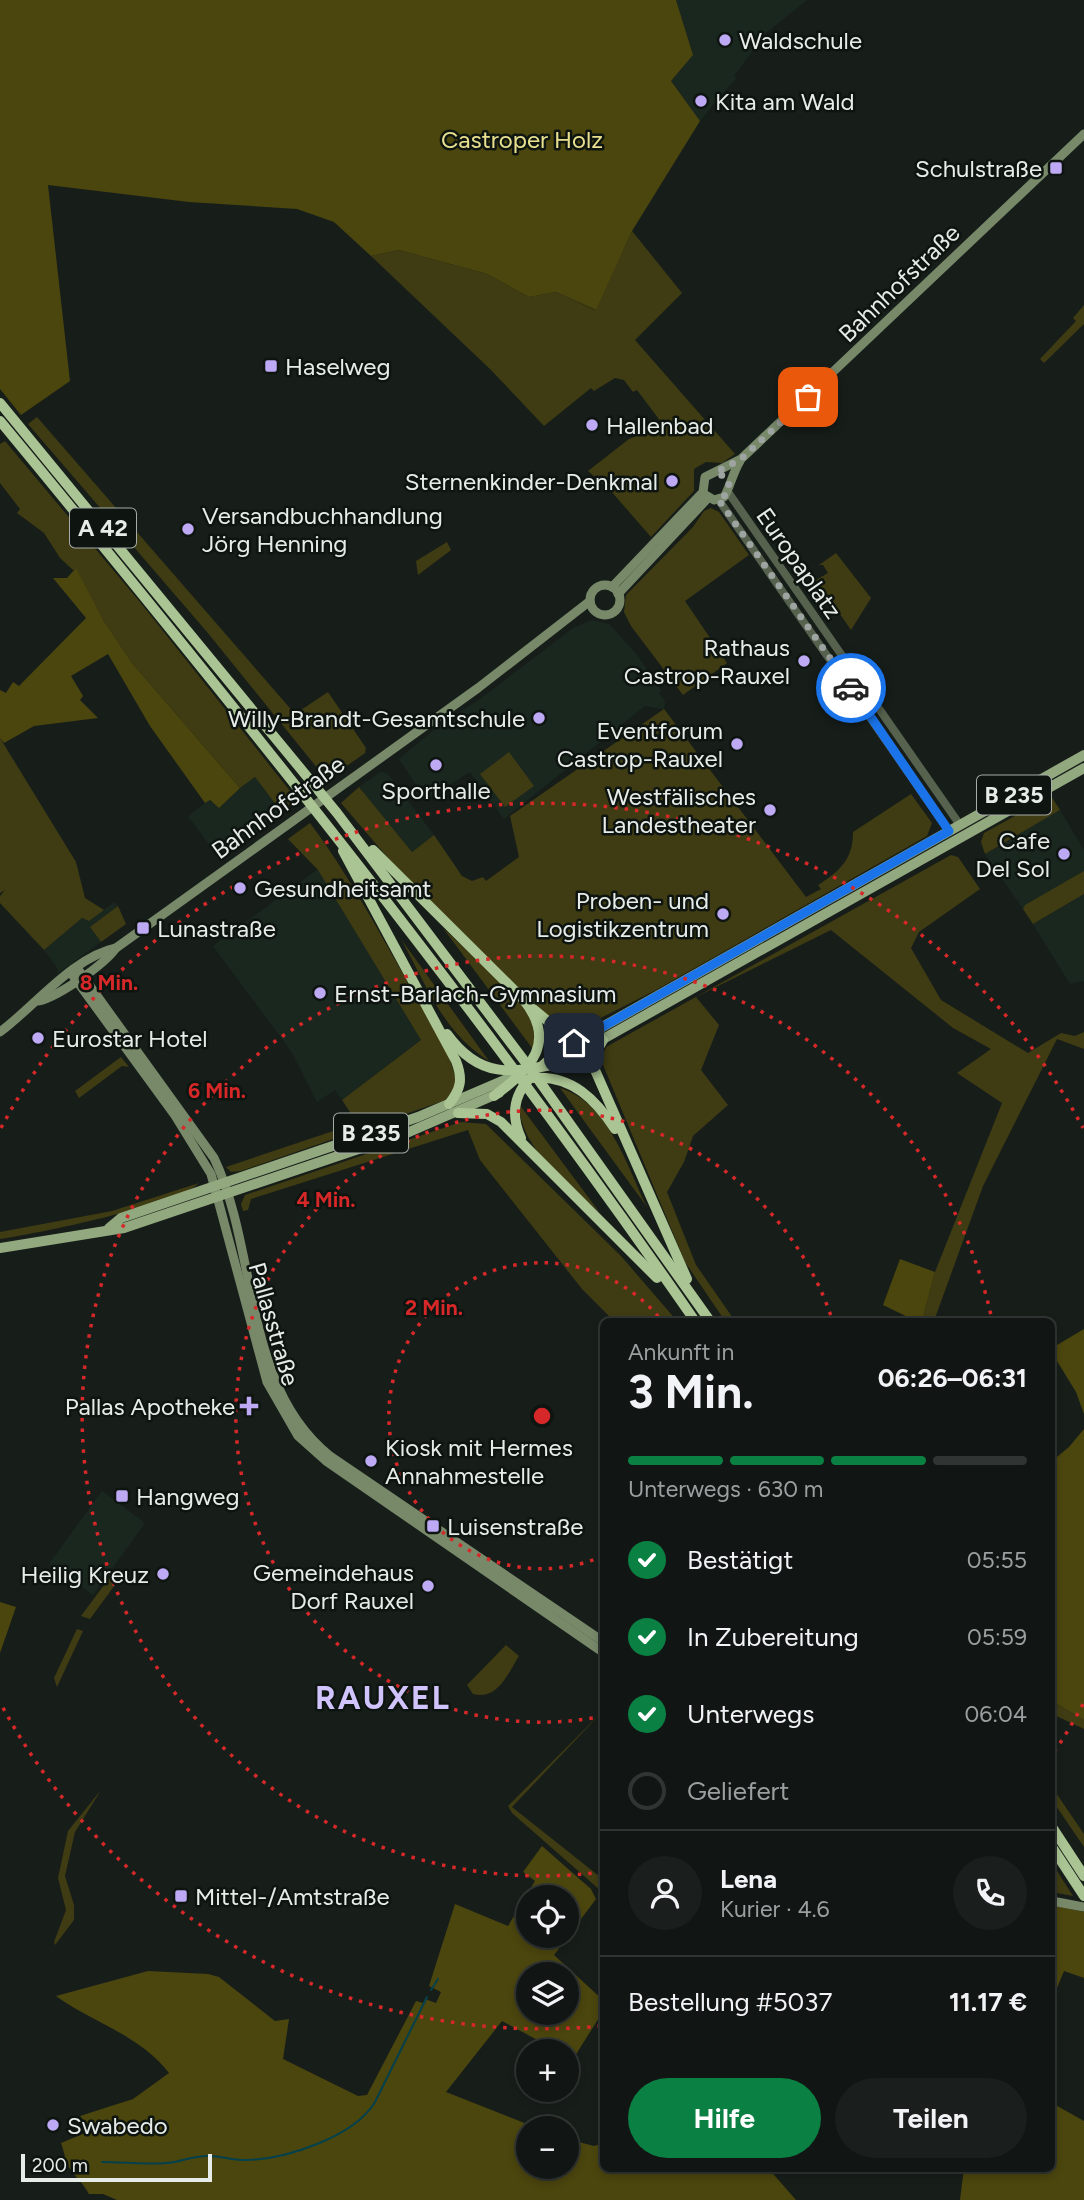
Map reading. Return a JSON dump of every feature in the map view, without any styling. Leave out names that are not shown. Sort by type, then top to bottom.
[{"type":"highway","name":"A 42","points":[[0,403],[337,813],[535,1074],[708,1318]]},
{"type":"highway","name":"A 42","points":[[0,421],[326,821],[541,1105],[693,1318]]},
{"type":"highway","points":[[337,813],[528,1006],[560,1031],[592,1033]]},
{"type":"highway","points":[[326,821],[431,1012],[460,1071],[458,1092],[449,1104]]},
{"type":"highway","points":[[526,1147],[516,1128],[515,1103],[538,1047],[538,1025],[528,1006]]},
{"type":"highway","points":[[431,1012],[453,1043],[478,1064],[491,1069],[559,1080],[590,1096],[626,1146]]},
{"type":"highway","points":[[603,1040],[595,1054],[595,1070],[626,1146],[701,1307]]},
{"type":"highway","points":[[503,1086],[550,1062]]},
{"type":"highway","points":[[458,1113],[494,1116],[632,1251],[688,1311]]},
{"type":"highway","points":[[1055,1832],[1084,1877]]},
{"type":"highway","points":[[1055,1852],[1084,1896]]},
{"type":"main road","name":"Bahnhofstraße","points":[[615,591],[705,495],[704,478],[741,459],[1084,134]]},
{"type":"main road","name":"Bahnhofstraße","points":[[728,488],[741,459]]},
{"type":"main road","points":[[705,495],[718,499],[728,488],[724,475],[716,472]]},
{"type":"main road","points":[[598,587],[615,591],[619,606],[604,615],[596,612],[590,601],[598,587]]},
{"type":"main road","name":"Bahnhofstraße","points":[[0,1032],[39,1001],[48,999],[77,974],[111,956],[116,948],[286,823],[565,624],[590,601]]},
{"type":"main road","name":"Bahnhofstraße","points":[[565,624],[596,612]]},
{"type":"main road","name":"B 235","points":[[550,1062],[592,1033],[1084,755]]},
{"type":"main road","name":"B 235","points":[[550,1062],[603,1040],[1084,768]]},
{"type":"main road","name":"Pallasstraße","points":[[77,974],[197,1132],[222,1190],[274,1379],[302,1430],[330,1455],[600,1639]]},
{"type":"main road","name":"B 235","points":[[222,1190],[503,1086]]},
{"type":"main road","name":"B 235","points":[[0,1248],[108,1228],[121,1218],[222,1190],[458,1113],[503,1086]]},
{"type":"main road","name":"Pallasstraße","points":[[222,1190],[266,1379],[298,1436],[326,1461],[600,1650]]},
{"type":"main road","points":[[1055,1902],[1084,1907]]},
{"type":"street","name":"Europaplatz","points":[[728,488],[960,825]]},
{"type":"street","name":"Europaplatz","points":[[718,499],[949,831]]},
{"type":"street","points":[[888,724],[892,734],[888,743]]},
{"type":"shaded area","name":"Waldschule","points":[[676,0],[807,0],[766,33],[734,76],[736,78],[700,121],[671,81],[693,55]]},
{"type":"shaded area","points":[[632,231],[682,293],[635,340],[735,454],[722,463],[706,462],[694,469],[694,491],[651,537],[610,490],[588,471],[629,439],[647,432],[661,422],[637,390],[633,392],[624,380],[615,378],[594,391],[591,388],[544,426],[491,370],[371,256],[399,250],[487,274],[529,297],[556,292],[595,310]]},
{"type":"shaded area","points":[[1084,305],[1084,324],[1044,363],[1040,359],[1076,321],[1073,318]]},
{"type":"shaded area","points":[[37,417],[295,714],[328,692],[366,748],[365,753],[327,780],[207,632],[28,424]]},
{"type":"shaded area","points":[[5,441],[140,602],[298,801],[282,813],[255,777],[240,788],[132,663],[104,621],[76,569],[73,570],[60,558],[44,533],[17,513],[20,509],[0,483],[0,444]]},
{"type":"shaded area","points":[[711,508],[719,512],[749,555],[685,601],[727,663],[683,695],[631,626],[624,612],[626,595],[693,527],[704,511]]},
{"type":"shaded area","points":[[447,542],[451,550],[418,575],[416,561]]},
{"type":"shaded area","points":[[836,553],[871,598],[851,630],[831,601],[824,602],[811,583],[828,573],[823,565],[819,565]]},
{"type":"shaded area","name":"Willy-Brandt-Gesamtschule","points":[[592,620],[609,624],[635,652],[661,690],[659,693],[665,701],[664,709],[645,706],[504,819],[470,772],[426,800],[399,759],[441,724],[480,699],[573,628]]},
{"type":"shaded area","points":[[664,709],[806,897],[821,889],[818,885],[844,863],[851,850],[853,832],[911,794],[932,823],[927,836],[656,990],[583,1027],[560,1027],[394,865],[341,803],[359,787],[412,852],[434,835],[462,876],[472,881],[483,877],[486,881],[519,857],[510,816]]},
{"type":"shaded area","points":[[0,738],[76,862],[85,898],[104,910],[89,921],[82,918],[44,950],[0,903],[0,896],[5,890],[0,893]]},
{"type":"shaded area","points":[[509,752],[534,786],[505,807],[480,774]]},
{"type":"shaded area","points":[[380,772],[387,773],[434,835],[412,852],[359,787]]},
{"type":"shaded area","points":[[255,777],[280,811],[220,854],[211,847],[188,816],[209,800],[219,808],[230,795]]},
{"type":"shaded area","points":[[1051,796],[1060,810],[985,854],[981,842],[984,833]]},
{"type":"shaded area","points":[[1060,810],[1084,850],[1084,871],[1023,909],[985,854]]},
{"type":"shaded area","points":[[310,823],[348,880],[428,1017],[448,1056],[457,1084],[446,1100],[241,1171],[231,1172],[226,1167],[357,1123],[342,1100],[421,1040],[318,870],[288,839]]},
{"type":"shaded area","points":[[951,855],[958,857],[980,889],[919,932],[911,948],[941,1000],[1028,1053],[1061,1033],[1075,1036],[1084,1032],[1084,1049],[1057,1039],[983,1186],[935,1318],[923,1318],[935,1272],[1002,1103],[957,1073],[991,1049],[953,1028],[831,930],[696,997],[719,1025],[701,1070],[728,1105],[693,1136],[684,1162],[667,1192],[696,1265],[733,1318],[723,1318],[685,1262],[601,1060],[606,1047]]},
{"type":"shaded area","name":"Ernst-Barlach-Gymnasium","points":[[318,869],[421,1040],[342,1100],[335,1090],[317,1102],[291,1051],[213,946]]},
{"type":"shaded area","points":[[1084,871],[1084,894],[1033,924],[1023,909],[1025,905]]},
{"type":"shaded area","points":[[1084,894],[1084,981],[1070,984],[1033,924]]},
{"type":"shaded area","points":[[115,902],[118,906],[90,927],[101,942],[57,974],[58,969],[44,950],[82,918],[89,920]]},
{"type":"shaded area","points":[[118,906],[126,924],[101,942],[90,927]]},
{"type":"shaded area","points":[[443,928],[516,996],[532,1021],[535,1043],[532,1048]]},
{"type":"shaded area","points":[[401,939],[489,1061],[447,1022]]},
{"type":"shaded area","points":[[121,1057],[129,1067],[122,1066],[79,1098],[75,1091]]},
{"type":"shaded area","points":[[560,1088],[577,1095],[603,1121],[614,1137],[647,1207]]},
{"type":"shaded area","points":[[519,1104],[600,1213],[537,1151],[521,1121]]},
{"type":"shaded area","points":[[461,1122],[486,1124],[621,1256],[674,1318],[611,1318],[582,1289],[480,1160],[468,1130],[251,1199],[248,1210],[243,1211],[241,1204],[245,1195]]},
{"type":"shaded area","points":[[199,1183],[186,1192],[136,1209],[0,1239],[0,1232],[112,1211]]},
{"type":"shaded area","points":[[102,1491],[145,1523],[93,1595],[49,1564]]},
{"type":"shaded area","points":[[113,1573],[120,1578],[90,1619],[81,1616]]},
{"type":"shaded area","points":[[77,1629],[83,1631],[57,1687],[54,1678]]},
{"type":"shaded area","points":[[506,1645],[519,1656],[506,1678],[489,1693],[473,1694],[467,1685]]},
{"type":"shaded area","points":[[1055,1703],[1084,1720],[1084,1729],[1055,1715]]},
{"type":"shaded area","points":[[600,1714],[512,1807],[600,1877],[600,1890],[512,1813],[508,1806]]},
{"type":"shaded area","points":[[101,1790],[75,1832],[65,1876],[74,1905],[74,1920],[55,1945],[66,1910],[58,1878],[68,1831]]},
{"type":"shaded area","points":[[1055,1791],[1084,1834],[1084,1847],[1055,1804]]},
{"type":"shaded area","points":[[1055,1868],[1073,1896],[1055,1893]]},
{"type":"green space","name":"Castroper Holz","points":[[0,0],[676,0],[693,55],[671,81],[700,121],[632,231],[596,310],[556,292],[529,297],[487,274],[399,250],[371,256],[334,222],[297,209],[189,202],[48,185],[70,381],[21,415],[0,389]]},
{"type":"green space","points":[[76,568],[104,621],[132,663],[240,788],[219,808],[210,800],[205,803],[150,726],[108,654],[71,676],[83,696],[80,700],[98,718],[34,726],[4,743],[0,738],[0,690],[6,693],[13,682],[19,686],[86,618],[53,578],[67,578]]},
{"type":"green space","points":[[900,1259],[935,1272],[923,1318],[910,1318],[883,1305]]},
{"type":"green space","points":[[1084,1329],[1084,1414],[1076,1392],[1055,1358],[1055,1346]]},
{"type":"green space","points":[[1084,1429],[1084,1720],[1055,1703],[1055,1459]]},
{"type":"green space","points":[[0,1602],[16,1607],[0,1653]]},
{"type":"green space","points":[[542,1846],[591,1889],[596,1899],[579,1922],[579,1885],[533,1885],[535,1881],[523,1872]]},
{"type":"green space","points":[[455,1904],[508,1926],[516,1913],[516,1948],[559,1948],[554,1955],[562,1962],[516,1962],[516,2025],[579,2025],[579,1978],[600,1997],[600,2016],[579,2050],[579,2039],[536,2039],[502,2021],[446,2092],[516,2120],[516,2179],[579,2179],[579,2142],[594,2146],[600,2144],[600,2172],[772,2172],[796,2200],[117,2200],[103,2194],[89,2194],[66,2163],[61,2143],[92,2130],[80,2116],[133,2099],[169,2073],[130,2039],[56,1996],[148,1971],[219,1977],[275,2021],[289,2019],[283,2059],[358,2096],[367,2095],[416,2001],[423,2003],[425,1999],[436,2003],[441,1992],[429,1986]]},
{"type":"green space","points":[[1055,1906],[1084,1912],[1084,1978],[1064,1971],[1055,1993]]},
{"type":"green space","points":[[1055,2105],[1084,2121],[1084,2200],[960,2200],[964,2172],[1055,2172]]},
{"type":"waterway","points":[[431,1990],[438,1979]]},
{"type":"waterway","points":[[102,2162],[159,2164],[204,2156],[263,2159],[318,2144],[336,2135],[352,2126],[375,2102],[427,1997]]},
{"type":"way so far","points":[[808,397],[741,459],[716,472],[727,478],[729,486],[728,492],[718,499],[851,688]]},
{"type":"place","name":"Waldschule","points":[[725,40]]},
{"type":"place","name":"Kita am Wald","points":[[701,101]]},
{"type":"place","name":"Schulstraße","points":[[1056,168]]},
{"type":"place","name":"Haselweg","points":[[271,366]]},
{"type":"place","name":"Hallenbad","points":[[592,425]]},
{"type":"place","name":"Sternenkinder-Denkmal","points":[[672,481]]},
{"type":"place","name":"Versandbuchhandlung Jörg Henning","points":[[188,529]]},
{"type":"place","name":"Rathaus Castrop-Rauxel","points":[[804,661]]},
{"type":"place","name":"Willy-Brandt-Gesamtschule","points":[[539,718]]},
{"type":"place","name":"Eventforum Castrop-Rauxel","points":[[737,744]]},
{"type":"place","name":"Sporthalle","points":[[436,765]]},
{"type":"place","name":"Westfälisches Landestheater","points":[[770,810]]},
{"type":"place","name":"Cafe Del Sol","points":[[1064,854]]},
{"type":"place","name":"Gesundheitsamt","points":[[240,888]]},
{"type":"place","name":"Proben- und Logistikzentrum","points":[[723,914]]},
{"type":"place","name":"Lunastraße","points":[[143,928]]},
{"type":"place","name":"Ernst-Barlach-Gymnasium","points":[[320,993]]},
{"type":"place","name":"Eurostar Hotel","points":[[38,1038]]},
{"type":"place","name":"Pallas Apotheke","points":[[249,1406]]},
{"type":"place","name":"Kiosk mit Hermes Annahmestelle","points":[[371,1461]]},
{"type":"place","name":"Hangweg","points":[[122,1496]]},
{"type":"place","name":"Luisenstraße","points":[[433,1526]]},
{"type":"place","name":"Heilig Kreuz","points":[[163,1574]]},
{"type":"place","name":"Gemeindehaus Dorf Rauxel","points":[[428,1586]]},
{"type":"place","name":"Mittel-/Amtstraße","points":[[181,1896]]},
{"type":"place","name":"Swabedo","points":[[53,2125]]},
{"type":"district","name":"RAUXEL","points":[[383,1698]]},
{"type":"route","points":[[574,1043],[949,831],[851,688]]}]
